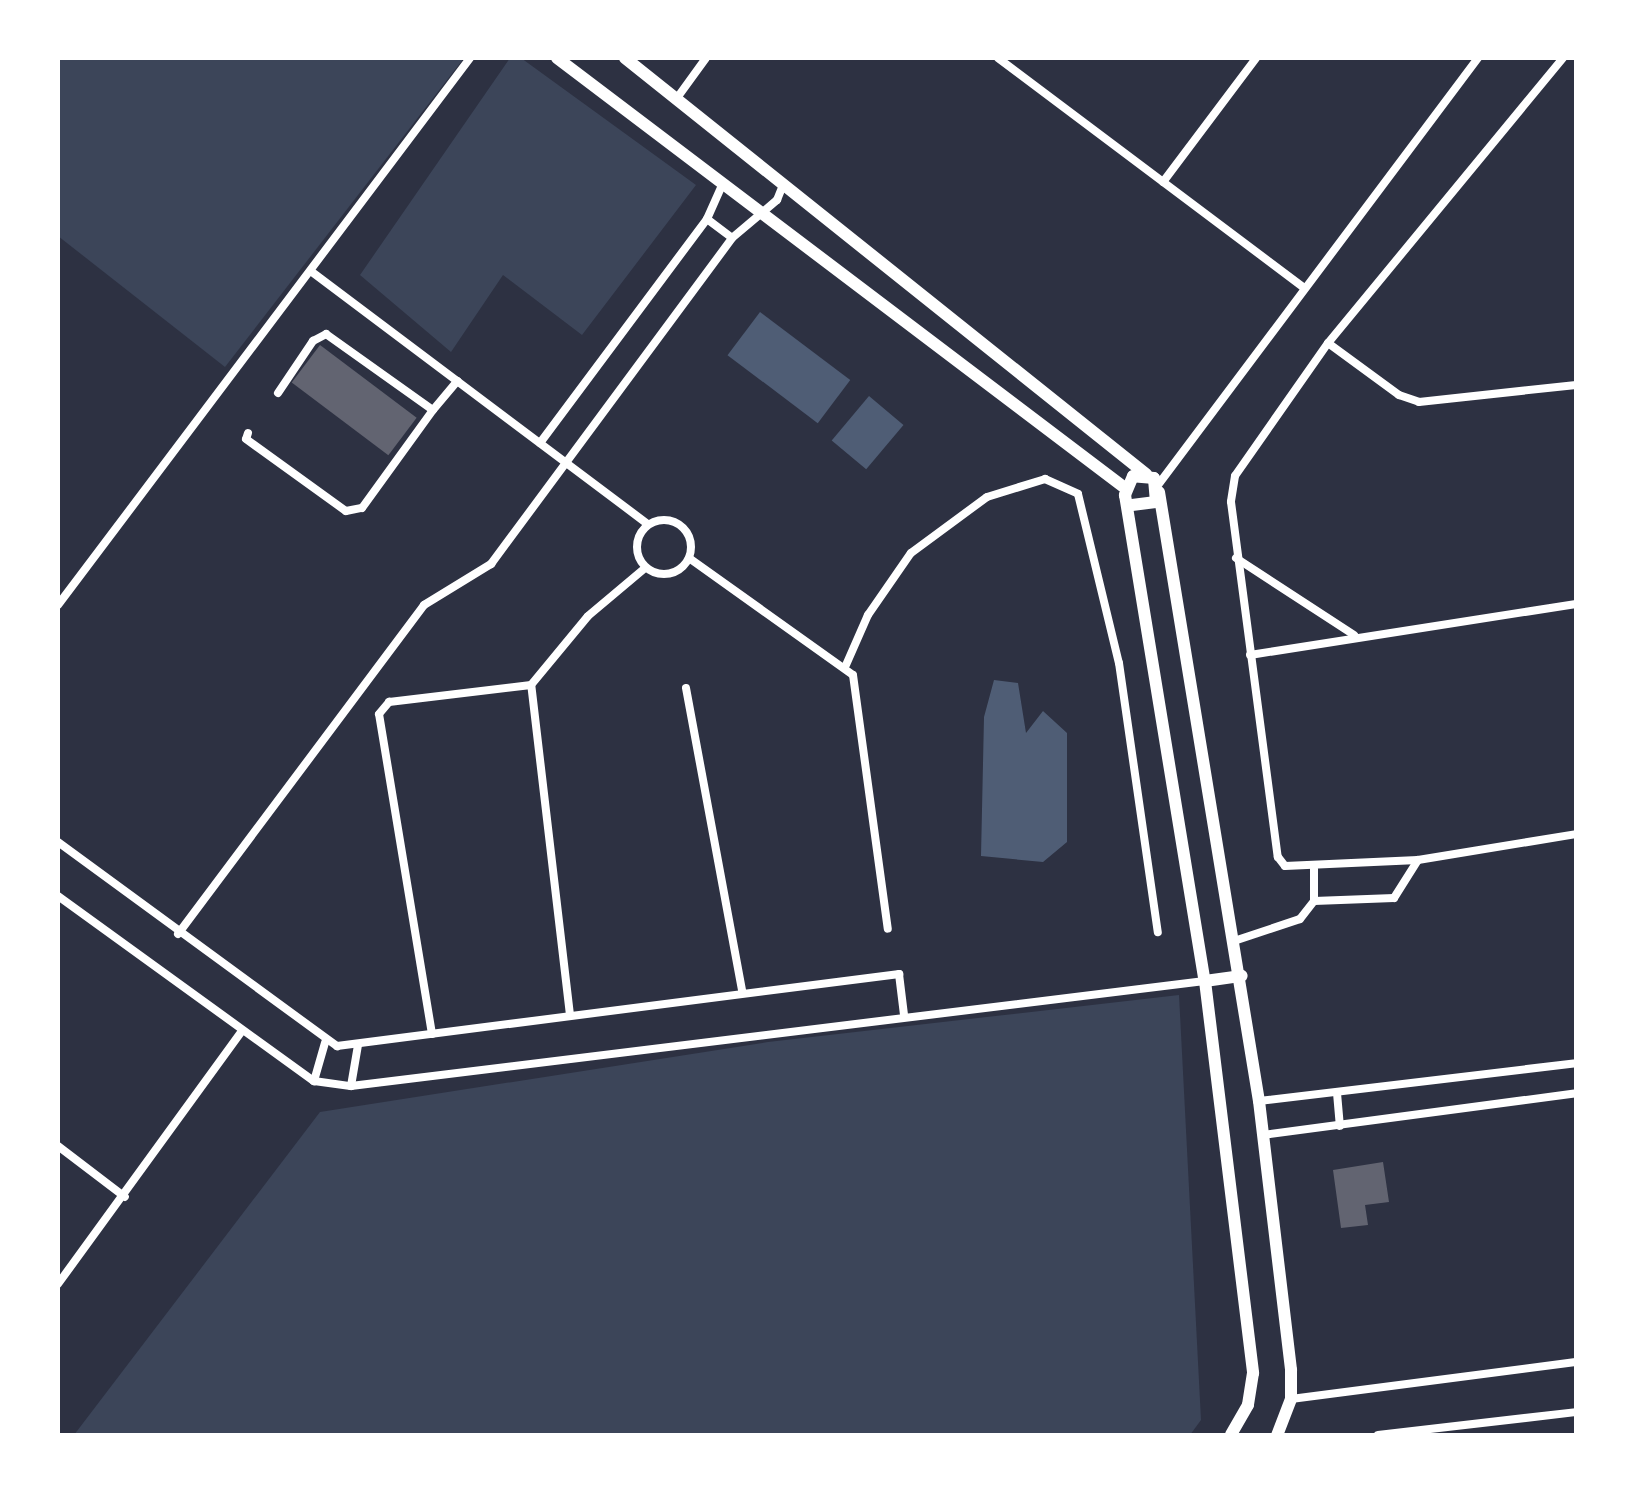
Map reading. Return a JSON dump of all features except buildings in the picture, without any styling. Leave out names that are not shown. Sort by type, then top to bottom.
[{"type":"main road","points":[[557,58],[1125,488],[1132,505],[1205,981],[1253,1373],[1248,1405],[1231,1435]]},
{"type":"main road","points":[[625,58],[1146,474],[1159,488],[1237,940],[1259,1101],[1291,1399],[1277,1435]]},
{"type":"main road","points":[[1125,488],[1146,474]]},
{"type":"main road","points":[[1132,505],[1147,507],[1159,488]]},
{"type":"main road","points":[[1205,981],[1242,976]]},
{"type":"street","points":[[58,605],[311,274],[470,58]]},
{"type":"street","points":[[677,98],[706,58]]},
{"type":"street","points":[[998,58],[1304,288]]},
{"type":"street","points":[[1163,182],[1256,58]]},
{"type":"street","points":[[1159,488],[1304,288],[1478,58]]},
{"type":"street","points":[[1563,58],[1328,343],[1235,476],[1236,558],[1278,857],[1285,866],[1314,869],[1418,860],[1576,834]]},
{"type":"street","points":[[540,443],[707,219],[723,182]]},
{"type":"street","points":[[178,934],[424,605],[491,564],[569,465],[732,238],[761,212],[784,183]]},
{"type":"street","points":[[707,219],[732,238]]},
{"type":"street","points":[[311,274],[648,524]]},
{"type":"street","points":[[278,393],[326,334],[433,410]]},
{"type":"street","points":[[1328,343],[1399,395],[1419,402],[1576,385]]},
{"type":"street","points":[[248,433],[246,439],[346,511],[362,508],[457,381]]},
{"type":"street","points":[[846,665],[868,615],[911,553],[962,515],[987,497],[1045,479],[1078,494],[1119,663],[1158,932]]},
{"type":"street","points":[[645,568],[637,545],[648,524],[665,519],[682,526],[689,558],[846,665],[858,686],[888,929]]},
{"type":"street","points":[[432,1034],[379,714],[389,702],[531,685],[588,616],[645,568],[676,572],[689,558]]},
{"type":"street","points":[[1236,558],[1354,635]]},
{"type":"street","points":[[1250,655],[1354,635],[1576,604]]},
{"type":"street","points":[[531,685],[570,1015]]},
{"type":"street","points":[[686,688],[742,991]]},
{"type":"street","points":[[58,842],[325,1043],[358,1045],[742,991],[899,974],[904,1015]]},
{"type":"street","points":[[1314,901],[1394,898],[1418,860]]},
{"type":"street","points":[[1237,940],[1300,919],[1314,901],[1314,869]]},
{"type":"street","points":[[58,896],[314,1081],[351,1086],[904,1015],[930,1020],[1205,981]]},
{"type":"street","points":[[58,1284],[125,1197],[242,1031]]},
{"type":"street","points":[[314,1081],[325,1043]]},
{"type":"street","points":[[351,1086],[358,1045]]},
{"type":"street","points":[[1259,1101],[1576,1063]]},
{"type":"street","points":[[1337,1093],[1340,1126]]},
{"type":"street","points":[[1263,1135],[1576,1093]]},
{"type":"street","points":[[58,1146],[125,1197]]},
{"type":"street","points":[[1291,1399],[1576,1362]]},
{"type":"street","points":[[1378,1435],[1576,1412]]},
{"type":"shaded area","points":[[58,58],[464,58],[225,367],[58,236]]},
{"type":"shaded area","points":[[510,58],[521,58],[696,185],[582,335],[503,275],[451,352],[360,275]]},
{"type":"shaded area","points":[[760,312],[850,380],[818,423],[728,355]]},
{"type":"shaded area","points":[[869,396],[903,425],[866,469],[832,440]]},
{"type":"shaded area","points":[[994,680],[1018,683],[1026,733],[1043,711],[1067,733],[1067,842],[1043,862],[981,856],[984,717]]},
{"type":"shaded area","points":[[1179,995],[1201,1420],[1190,1435],[74,1435],[320,1112],[768,1042]]}]
